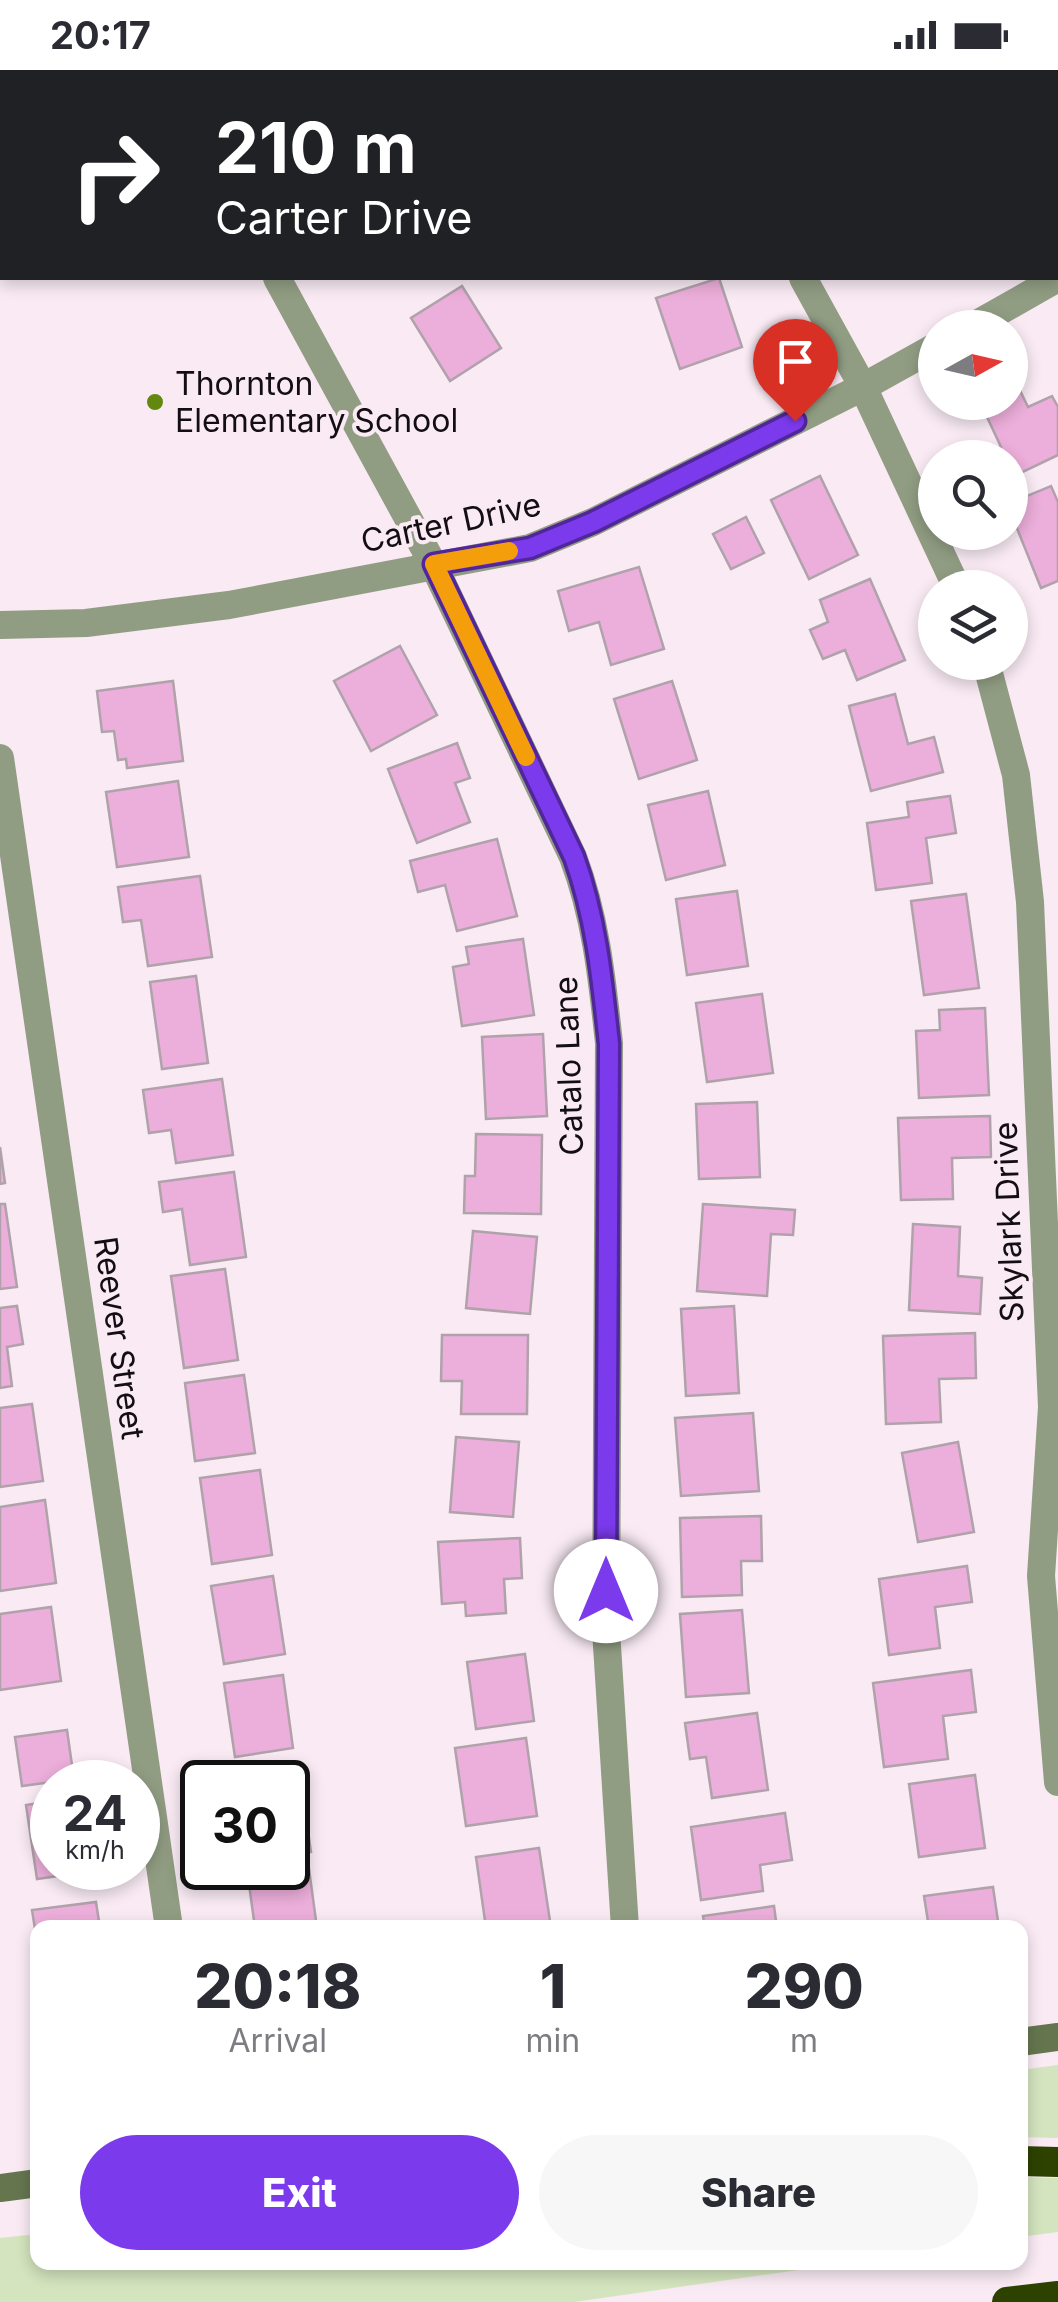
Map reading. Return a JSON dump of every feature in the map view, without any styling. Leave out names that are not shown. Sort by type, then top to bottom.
[{"type":"highway","points":[[1028,2161],[1058,2162]]},
{"type":"highway","points":[[1008,2302],[1058,2296]]},
{"type":"main road","points":[[1028,2041],[1058,2037]]},
{"type":"main road","points":[[0,2188],[30,2184]]},
{"type":"street","name":"Catalo Lane","points":[[278,280],[434,564],[574,857],[589,898],[609,1044],[606,1630],[624,1920]]},
{"type":"street","points":[[804,280],[862,388],[948,570]]},
{"type":"street","points":[[1002,310],[1054,280]]},
{"type":"street","name":"Carter Drive","points":[[0,625],[86,622],[229,605],[530,548],[593,522],[918,357]]},
{"type":"street","name":"Skylark Drive","points":[[991,680],[1016,775],[1030,902],[1052,1407],[1042,1576],[1058,1782]]},
{"type":"street","name":"Reever Street","points":[[0,758],[168,1920]]},
{"type":"green space","points":[[1058,2065],[1058,2138],[1028,2137],[1028,2069]]},
{"type":"green space","points":[[1028,2177],[1058,2178],[1058,2232],[1028,2236]]},
{"type":"green space","points":[[30,2235],[30,2270],[798,2270],[574,2302],[0,2302],[0,2238]]},
{"type":"building","points":[[720,280],[742,347],[680,369],[656,298]]},
{"type":"building","points":[[462,286],[501,348],[450,381],[411,318]]},
{"type":"building","points":[[1052,396],[1058,407],[1058,455],[1028,469],[1028,440],[998,440],[988,420],[1028,420],[1028,407]]},
{"type":"building","points":[[820,476],[858,555],[809,579],[771,500]]},
{"type":"building","points":[[1051,486],[1058,502],[1058,581],[1041,588],[1026,550],[1028,496]]},
{"type":"building","points":[[746,517],[764,553],[731,569],[713,534]]},
{"type":"building","points":[[639,567],[664,649],[611,665],[599,622],[569,631],[558,591]]},
{"type":"building","points":[[870,579],[905,660],[857,680],[845,650],[823,659],[810,630],[828,622],[820,600]]},
{"type":"building","points":[[400,646],[437,715],[371,751],[334,681]]},
{"type":"building","points":[[173,681],[183,761],[127,768],[126,759],[118,760],[114,731],[102,732],[97,691]]},
{"type":"building","points":[[672,681],[697,760],[639,779],[614,699]]},
{"type":"building","points":[[895,694],[908,744],[934,737],[943,772],[871,791],[849,706]]},
{"type":"building","points":[[457,743],[470,778],[455,783],[470,822],[417,843],[388,769]]},
{"type":"building","points":[[178,781],[189,857],[117,867],[106,792]]},
{"type":"building","points":[[708,791],[725,865],[666,880],[648,805]]},
{"type":"building","points":[[950,796],[956,833],[926,838],[932,883],[876,890],[867,823],[909,817],[907,802]]},
{"type":"building","points":[[497,839],[517,916],[457,931],[445,885],[418,892],[410,861]]},
{"type":"building","points":[[200,876],[212,957],[148,966],[141,920],[123,922],[118,887]]},
{"type":"building","points":[[737,891],[748,966],[687,975],[676,899]]},
{"type":"building","points":[[966,894],[979,988],[924,995],[911,901]]},
{"type":"building","points":[[523,939],[534,1015],[462,1026],[453,967],[469,964],[466,947]]},
{"type":"building","points":[[196,976],[208,1063],[162,1069],[150,982]]},
{"type":"building","points":[[762,994],[773,1073],[707,1082],[696,1003]]},
{"type":"building","points":[[985,1008],[989,1095],[919,1098],[916,1031],[940,1030],[939,1010]]},
{"type":"building","points":[[543,1034],[547,1116],[486,1119],[482,1037]]},
{"type":"building","points":[[222,1079],[233,1155],[176,1163],[171,1130],[149,1133],[143,1090]]},
{"type":"building","points":[[757,1102],[760,1177],[699,1179],[696,1104]]},
{"type":"building","points":[[990,1116],[991,1157],[952,1158],[953,1199],[901,1200],[898,1118]]},
{"type":"building","points":[[476,1134],[542,1135],[541,1214],[464,1213],[465,1176],[475,1176]]},
{"type":"building","points":[[0,1147],[5,1183],[0,1184]]},
{"type":"building","points":[[234,1172],[246,1257],[190,1265],[182,1209],[163,1212],[159,1182]]},
{"type":"building","points":[[0,1204],[5,1204],[17,1287],[0,1289]]},
{"type":"building","points":[[703,1204],[795,1210],[793,1235],[771,1234],[767,1296],[697,1291]]},
{"type":"building","points":[[913,1224],[960,1227],[958,1276],[982,1278],[980,1314],[909,1310]]},
{"type":"building","points":[[473,1231],[537,1237],[530,1314],[466,1308]]},
{"type":"building","points":[[225,1269],[238,1360],[184,1368],[171,1276]]},
{"type":"building","points":[[17,1306],[23,1344],[7,1347],[12,1386],[0,1388],[0,1308]]},
{"type":"building","points":[[734,1306],[739,1393],[686,1396],[681,1309]]},
{"type":"building","points":[[975,1333],[976,1378],[939,1379],[941,1422],[886,1424],[883,1336]]},
{"type":"building","points":[[442,1335],[528,1335],[527,1414],[461,1414],[462,1381],[441,1381]]},
{"type":"building","points":[[244,1375],[255,1453],[195,1461],[185,1383]]},
{"type":"building","points":[[32,1404],[43,1481],[0,1487],[0,1408]]},
{"type":"building","points":[[753,1413],[759,1491],[681,1496],[675,1418]]},
{"type":"building","points":[[456,1437],[519,1442],[513,1517],[450,1512]]},
{"type":"building","points":[[958,1442],[974,1532],[918,1542],[902,1453]]},
{"type":"building","points":[[260,1470],[272,1555],[212,1564],[200,1478]]},
{"type":"building","points":[[45,1500],[56,1583],[0,1591],[0,1507]]},
{"type":"building","points":[[761,1516],[762,1561],[741,1561],[742,1595],[682,1597],[680,1518]]},
{"type":"building","points":[[520,1538],[522,1578],[504,1579],[506,1613],[466,1616],[465,1602],[442,1604],[438,1542]]},
{"type":"building","points":[[967,1566],[972,1602],[935,1607],[940,1648],[889,1655],[879,1579]]},
{"type":"building","points":[[273,1576],[285,1654],[224,1664],[211,1586]]},
{"type":"building","points":[[51,1607],[61,1681],[0,1690],[0,1614]]},
{"type":"building","points":[[742,1610],[749,1693],[686,1697],[680,1614]]},
{"type":"building","points":[[525,1654],[534,1721],[476,1729],[467,1662]]},
{"type":"building","points":[[971,1670],[976,1712],[943,1716],[948,1759],[884,1767],[873,1683]]},
{"type":"building","points":[[283,1675],[293,1748],[235,1757],[224,1683]]},
{"type":"building","points":[[757,1713],[768,1790],[712,1798],[706,1757],[690,1759],[685,1723]]},
{"type":"building","points":[[67,1730],[71,1760],[30,1760],[30,1785],[22,1786],[15,1737]]},
{"type":"building","points":[[526,1738],[537,1816],[466,1826],[455,1748]]},
{"type":"building","points":[[975,1775],[985,1848],[919,1857],[909,1784]]},
{"type":"building","points":[[785,1813],[792,1860],[760,1865],[763,1891],[701,1900],[691,1827]]},
{"type":"building","points":[[539,1848],[550,1920],[485,1920],[476,1857]]},
{"type":"building","points":[[310,1876],[316,1920],[254,1920],[250,1890],[310,1890]]},
{"type":"building","points":[[993,1887],[998,1920],[928,1920],[924,1896]]},
{"type":"building","points":[[96,1902],[99,1920],[34,1920],[32,1910]]},
{"type":"building","points":[[774,1906],[776,1920],[704,1920],[703,1916]]},
{"type":"slow traffic","points":[[509,551],[434,564],[526,757]]},
{"type":"place","name":"Thornton Elementary School","points":[[155,402]]},
{"type":"route","points":[[606,1591],[609,1044],[600,958],[589,898],[574,857],[434,564],[530,548],[593,522],[795,421]]}]
